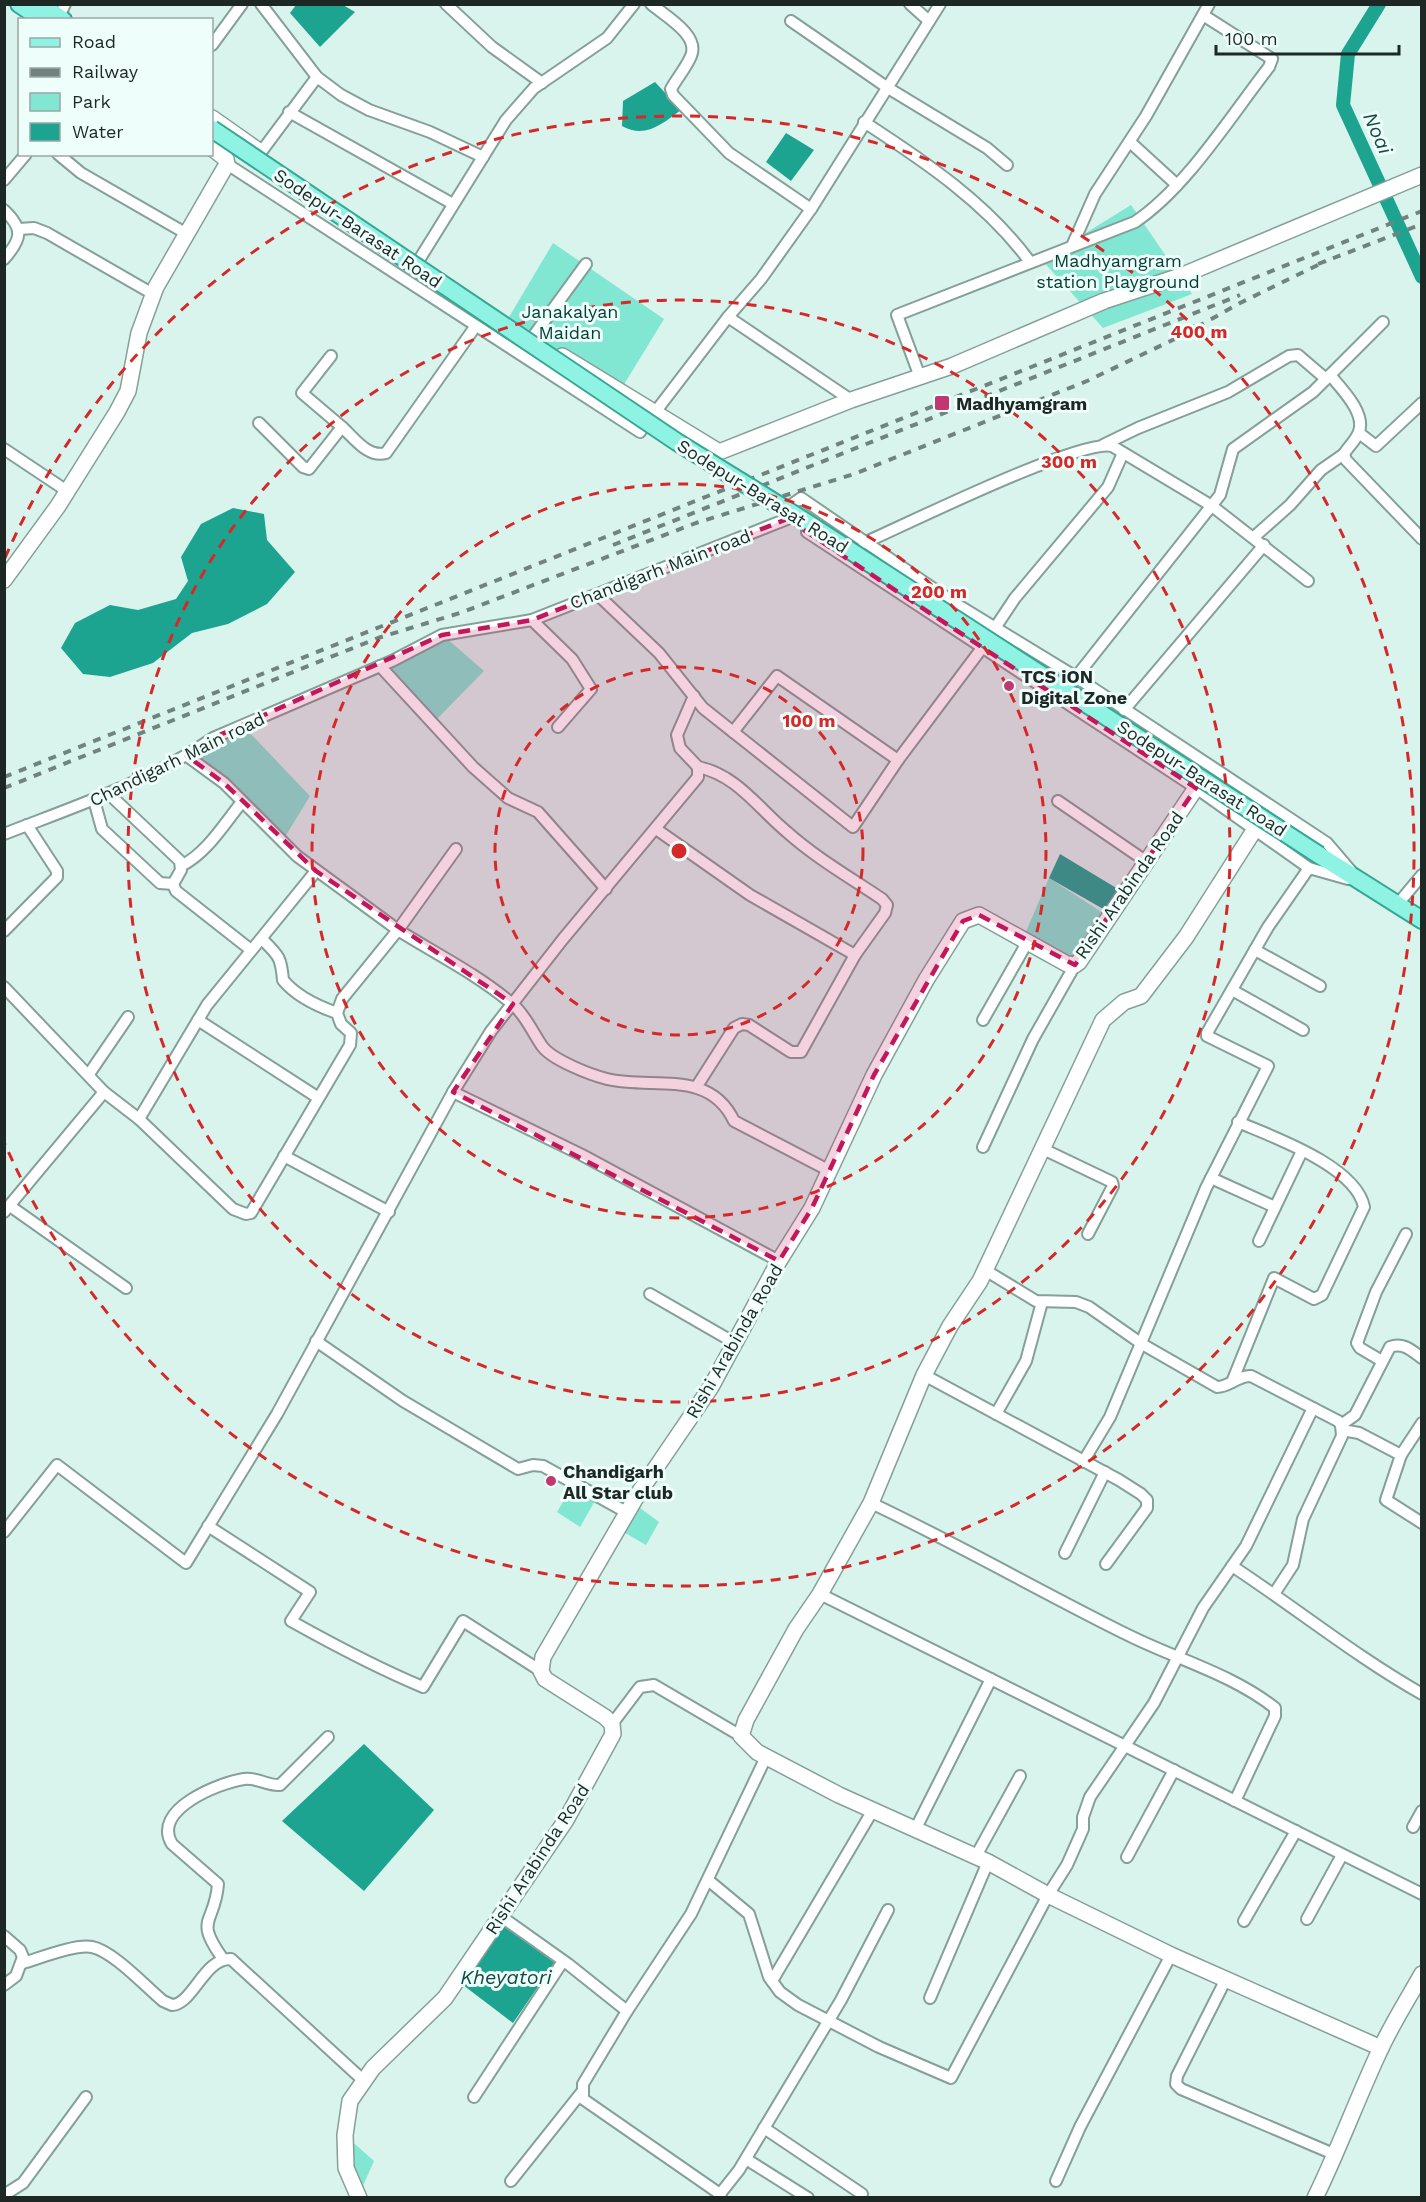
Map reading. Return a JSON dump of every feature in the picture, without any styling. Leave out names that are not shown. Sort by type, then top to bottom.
[{"type":"main road","points":[[19,4],[58,15]]},
{"type":"main road","points":[[40,4],[58,15]]},
{"type":"main road","name":"Sodepur-Barasat Road","points":[[213,130],[676,442],[813,526],[1314,861],[1362,883],[1422,920]]},
{"type":"street","points":[[213,44],[242,4]]},
{"type":"street","points":[[261,4],[317,77],[341,95],[369,110],[430,132],[483,157]]},
{"type":"street","points":[[446,4],[492,47],[542,83]]},
{"type":"street","points":[[419,260],[506,120],[542,83],[607,38],[634,4]]},
{"type":"street","points":[[651,4],[689,37],[693,45],[691,57],[671,89],[673,95],[729,153],[811,209]]},
{"type":"street","points":[[910,4],[930,21]]},
{"type":"street","points":[[213,149],[226,159],[227,164],[475,327],[638,431],[642,431],[728,317],[754,290],[811,209],[940,4]]},
{"type":"street","points":[[1072,246],[1095,194],[1130,142],[1209,4]]},
{"type":"street","points":[[920,377],[897,315],[1134,222],[1155,208],[1177,185],[1269,67],[1272,59],[1203,15]]},
{"type":"street","points":[[790,21],[888,88],[987,148],[1007,165]]},
{"type":"street","points":[[261,152],[317,77]]},
{"type":"street","points":[[289,112],[453,204]]},
{"type":"street","points":[[213,119],[532,338],[719,452],[851,400],[920,377],[1104,301],[1183,275],[1422,175]]},
{"type":"street","points":[[864,122],[931,165],[1015,243],[1030,262]]},
{"type":"street","points":[[1130,142],[1177,185]]},
{"type":"street","points":[[4,180],[24,156]]},
{"type":"street","points":[[60,156],[81,173],[187,234]]},
{"type":"street","points":[[4,580],[67,491],[128,391],[140,333],[153,294],[227,164]]},
{"type":"street","points":[[4,210],[16,221],[19,229],[17,245],[4,259]]},
{"type":"street","points":[[19,229],[34,228],[47,233],[153,294]]},
{"type":"street","points":[[532,338],[586,264]]},
{"type":"street","points":[[728,317],[851,400]]},
{"type":"street","points":[[1076,677],[1220,495],[1233,449],[1263,430],[1328,377],[1383,322]]},
{"type":"street","points":[[331,356],[302,393],[370,453],[378,455],[386,453],[475,327]]},
{"type":"street","points":[[864,543],[1023,473],[1103,444],[1228,392],[1289,356],[1298,355],[1328,377],[1353,406],[1359,419],[1359,433],[1344,454],[1321,470],[1290,505],[1254,537]]},
{"type":"street","points":[[1359,433],[1376,446],[1422,403]]},
{"type":"street","points":[[259,423],[303,467],[309,469],[342,428]]},
{"type":"street","points":[[1103,444],[1212,506],[1308,581]]},
{"type":"street","points":[[4,449],[67,491]]},
{"type":"street","points":[[995,628],[1015,598],[1107,487],[1122,453]]},
{"type":"street","points":[[1344,454],[1346,460],[1421,538]]},
{"type":"street","points":[[1083,1462],[1110,1417],[1211,1178],[1268,1066],[1207,1036],[1255,950],[1314,861],[1255,828],[787,519],[791,505],[801,498],[864,543],[995,628],[1076,677],[1327,843],[1362,883]]},
{"type":"street","name":"Chandigarh Main road","points":[[4,834],[109,794],[187,756],[213,738],[380,666],[442,635],[532,620],[787,519]]},
{"type":"street","points":[[1124,710],[1264,545]]},
{"type":"street","points":[[598,595],[659,653],[703,708],[853,826],[898,760],[981,648]]},
{"type":"street","points":[[532,620],[572,659],[591,688],[558,727]]},
{"type":"street","points":[[380,666],[420,712],[491,783],[508,798],[538,812],[606,889]]},
{"type":"street","points":[[733,732],[777,676],[898,760]]},
{"type":"street","points":[[694,696],[676,735],[680,748],[699,767],[723,775],[739,786],[787,833],[882,899],[887,905],[885,913],[855,955],[801,1052],[791,1052],[749,1025],[742,1024],[734,1028],[697,1086]]},
{"type":"street","points":[[187,756],[224,783],[316,871],[398,930],[476,975],[513,1004],[544,1049],[568,1064],[608,1079],[697,1086],[728,1108],[734,1121],[828,1170]]},
{"type":"street","points":[[4,1532],[57,1465],[186,1563],[277,1414],[453,1092],[491,1031],[694,782],[699,767]]},
{"type":"street","name":"Rishi Arabinda Road","points":[[541,1671],[543,1657],[628,1513],[711,1388],[779,1261],[812,1208],[874,1075],[963,921],[979,915],[1067,964],[1074,965],[1083,957],[1196,788]]},
{"type":"street","points":[[109,794],[180,861],[182,866]]},
{"type":"street","points":[[94,800],[102,829],[159,883],[173,884]]},
{"type":"street","points":[[1058,801],[1147,862]]},
{"type":"street","points":[[242,802],[194,860],[182,866],[173,884],[176,891],[251,950]]},
{"type":"street","points":[[4,931],[57,876],[57,871],[27,825]]},
{"type":"street","points":[[741,1736],[746,1720],[796,1629],[820,1593],[870,1503],[924,1375],[950,1326],[986,1270],[1103,1020],[1124,1002],[1140,996],[1186,937],[1255,828]]},
{"type":"street","points":[[656,829],[750,895],[855,955]]},
{"type":"street","points":[[4,987],[104,1092],[139,1119],[241,1213],[251,1212],[317,1097],[350,1045],[351,1033],[341,1024],[337,1013],[342,999],[398,930],[456,849]]},
{"type":"street","points":[[139,1119],[198,1020],[251,950],[316,871]]},
{"type":"street","points":[[1396,905],[1422,875]]},
{"type":"street","points":[[262,939],[283,963],[283,980],[289,988],[322,1008],[337,1013]]},
{"type":"street","points":[[983,1020],[1028,941]]},
{"type":"street","points":[[1255,950],[1320,986]]},
{"type":"street","points":[[983,1147],[1033,1039],[1074,965]]},
{"type":"street","points":[[1232,990],[1303,1030]]},
{"type":"street","points":[[89,1074],[128,1017]]},
{"type":"street","points":[[198,1020],[317,1097]]},
{"type":"street","points":[[104,1092],[7,1209],[126,1288]]},
{"type":"street","points":[[453,1092],[582,1155],[779,1261]]},
{"type":"street","points":[[1232,1382],[1274,1278],[1314,1299],[1322,1295],[1364,1207],[1362,1198],[1355,1188],[1337,1172],[1302,1151],[1238,1122]]},
{"type":"street","points":[[1043,1149],[1112,1182],[1113,1186],[1088,1234]]},
{"type":"street","points":[[1259,1240],[1302,1151]]},
{"type":"street","points":[[284,1156],[388,1212]]},
{"type":"street","points":[[1211,1178],[1275,1207]]},
{"type":"street","points":[[1382,1361],[1360,1348],[1357,1343],[1376,1292],[1406,1234]]},
{"type":"street","points":[[986,1270],[1030,1298],[1042,1302],[1076,1302],[1089,1307],[1142,1344],[1217,1387],[1243,1376],[1251,1376],[1313,1408],[1342,1428],[1359,1433],[1401,1455]]},
{"type":"street","points":[[650,1293],[735,1343]]},
{"type":"street","points":[[996,1414],[1026,1361],[1042,1302]]},
{"type":"street","points":[[316,1341],[403,1401],[518,1470],[533,1465],[543,1466],[628,1513]]},
{"type":"street","points":[[1274,1594],[1293,1565],[1303,1519],[1330,1464],[1342,1428],[1355,1415],[1390,1347],[1397,1344],[1422,1358]]},
{"type":"street","points":[[924,1375],[1105,1472],[1147,1500],[1147,1508],[1107,1564]]},
{"type":"street","points":[[708,1880],[749,1914],[756,1941],[772,1981],[780,1992],[798,2005],[879,2047],[951,2078],[1048,1895],[1067,1865],[1083,1829],[1083,1817],[1090,1797],[1154,1703],[1203,1608],[1246,1545],[1313,1408]]},
{"type":"street","points":[[1422,1423],[1401,1455],[1386,1500],[1422,1523]]},
{"type":"street","points":[[1065,1553],[1105,1472]]},
{"type":"street","points":[[870,1503],[926,1529],[1128,1635],[1254,1692],[1276,1711],[1235,1801]]},
{"type":"street","points":[[208,1526],[310,1592],[291,1621],[364,1661],[408,1681],[423,1687],[463,1621],[541,1671],[545,1680],[612,1725],[640,1687],[646,1684],[654,1685],[741,1736],[747,1744],[766,1757],[915,1830],[982,1859],[1048,1895],[1171,1955],[1381,2048]]},
{"type":"street","points":[[1232,1566],[1355,1654],[1422,1694]]},
{"type":"street","points":[[820,1593],[1422,1894]]},
{"type":"street","points":[[915,1830],[991,1679]]},
{"type":"street","name":"Rishi Arabinda Road","points":[[359,2198],[346,2168],[345,2135],[350,2100],[373,2068],[445,1998],[499,1915],[566,1820],[613,1734],[612,1725]]},
{"type":"street","points":[[224,1959],[208,1938],[207,1928],[218,1884],[172,1844],[166,1835],[168,1827],[187,1801],[199,1795],[246,1779],[271,1786],[280,1785],[328,1737]]},
{"type":"street","points":[[511,2181],[581,2093],[583,2084],[627,2011],[691,1914],[766,1757]]},
{"type":"street","points":[[1127,1857],[1174,1770]]},
{"type":"street","points":[[930,1998],[982,1859],[1020,1776]]},
{"type":"street","points":[[772,1981],[873,1810]]},
{"type":"street","points":[[1413,1827],[1422,1811]]},
{"type":"street","points":[[1244,1922],[1296,1831]]},
{"type":"street","points":[[1307,1919],[1342,1855]]},
{"type":"street","points":[[581,2093],[583,2099],[721,2196],[746,2159],[828,2020],[888,1910]]},
{"type":"street","points":[[499,1915],[627,2011]]},
{"type":"street","points":[[4,1936],[20,1950],[23,1963],[16,1976],[4,1985]]},
{"type":"street","points":[[23,1963],[83,1947],[94,1947],[110,1956],[164,2001],[172,2005],[181,2002],[224,1959],[231,1959],[364,2081]]},
{"type":"street","points":[[1056,2181],[1080,2127],[1171,1955]]},
{"type":"street","points":[[474,2097],[563,1961]]},
{"type":"street","points":[[1315,2198],[1336,2155],[1352,2111],[1381,2048],[1422,1974]]},
{"type":"street","points":[[1226,1979],[1177,2076],[1176,2084],[1181,2089],[1336,2155]]},
{"type":"street","points":[[4,2195],[22,2183],[86,2097]]},
{"type":"street","points":[[764,2128],[862,2194]]},
{"type":"street","points":[[746,2159],[808,2198]]},
{"type":"street","points":[[4,2179],[14,2187]]},
{"type":"highlighted area","points":[[787,519],[1196,788],[1075,965],[979,915],[963,921],[874,1075],[812,1208],[779,1261],[453,1092],[513,1004],[316,871],[224,783],[187,756],[213,738],[442,635],[532,620]]},
{"type":"green space","name":"Madhyamgram station Playground","points":[[1131,205],[1192,294],[1103,328],[1042,260]]},
{"type":"green space","name":"Janakalyan Maidan","points":[[553,243],[664,319],[609,409],[496,339]]},
{"type":"green space","points":[[446,638],[484,671],[435,721],[387,669]]},
{"type":"green space","points":[[247,730],[310,796],[285,837],[192,753]]},
{"type":"green space","points":[[1049,878],[1103,913],[1072,960],[1024,936]]},
{"type":"green space","points":[[573,1485],[596,1499],[580,1527],[557,1512]]},
{"type":"green space","points":[[636,1505],[659,1522],[646,1545],[620,1530]]},
{"type":"green space","points":[[348,2138],[374,2161],[362,2188],[353,2186]]},
{"type":"water","points":[[296,5],[343,5],[355,12],[320,47],[290,13]]},
{"type":"water","points":[[655,82],[681,110],[660,125],[646,130],[630,130],[622,126],[623,101]]},
{"type":"water","points":[[786,133],[814,150],[791,181],[766,162]]},
{"type":"water","points":[[233,508],[264,514],[267,540],[295,572],[267,604],[228,624],[192,633],[153,663],[110,677],[83,674],[61,648],[75,623],[110,605],[138,610],[176,599],[188,581],[181,557],[201,524]]},
{"type":"water","points":[[1060,854],[1118,889],[1105,910],[1049,878]]},
{"type":"water","points":[[364,1744],[434,1810],[364,1891],[282,1821]]},
{"type":"water","name":"Kheyatori","points":[[502,1925],[555,1962],[513,2023],[463,1985]]},
{"type":"waterway","name":"Noai","points":[[1379,4],[1348,54],[1343,105],[1422,277]]},
{"type":"railway","points":[[4,777],[1422,211]]},
{"type":"railway","points":[[1318,264],[1422,224]]},
{"type":"railway","points":[[4,788],[378,638],[460,613],[696,523],[854,474],[1087,381],[1181,336],[1240,303],[1326,261]]},
{"type":"railway","points":[[613,545],[1240,295]]},
{"type":"place","name":"Madhyamgram","points":[[942,403]]},
{"type":"place","name":"TCS iON Digital Zone","points":[[1009,686]]},
{"type":"place","name":"Chandigarh All Star club","points":[[551,1481]]}]
